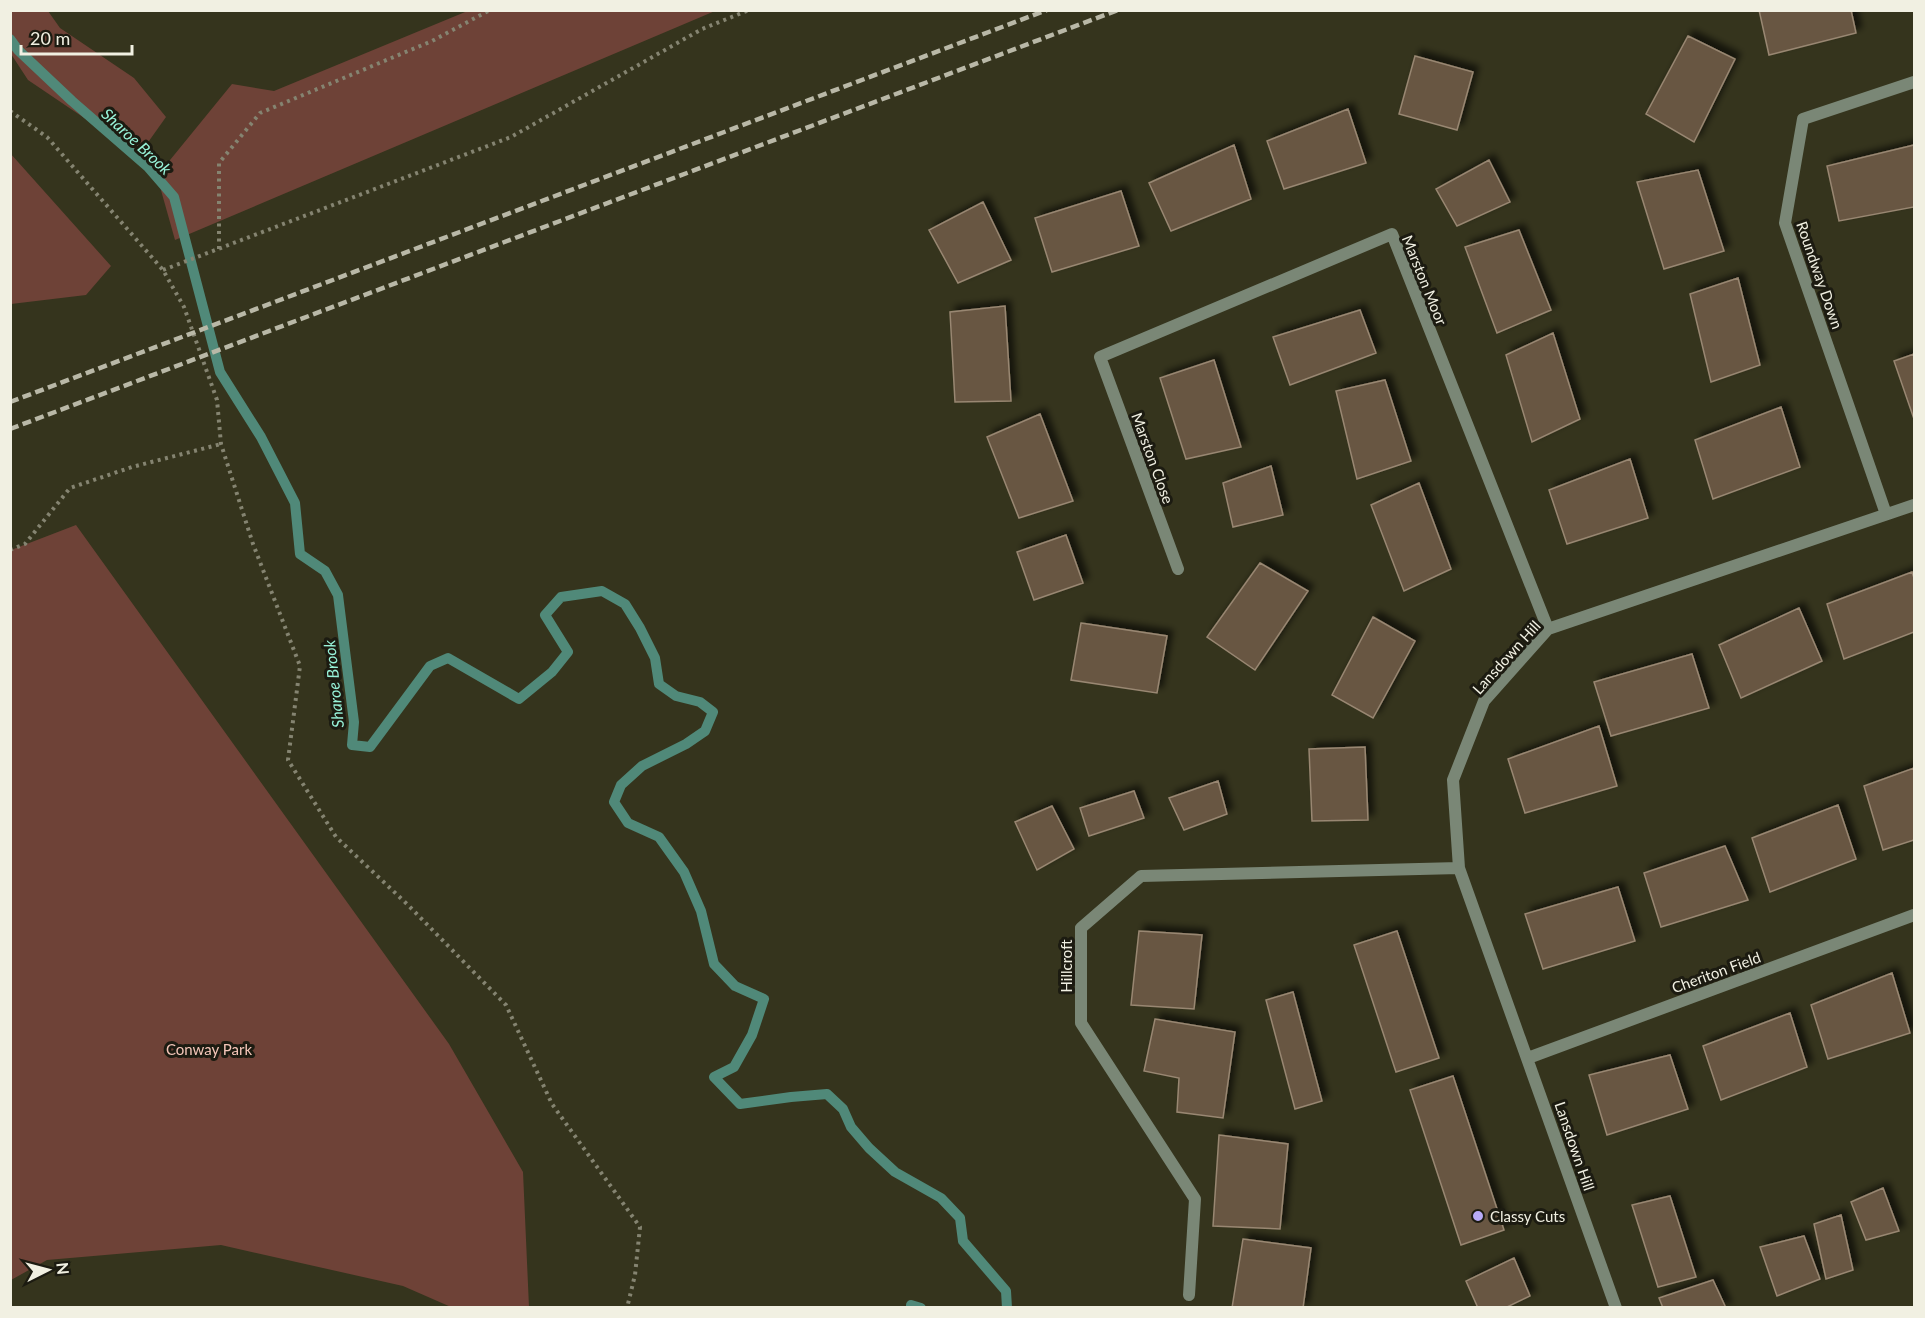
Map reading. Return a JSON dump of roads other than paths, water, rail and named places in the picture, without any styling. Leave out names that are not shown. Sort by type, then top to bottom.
[{"type":"street","name":"Roundway Down","points":[[1886,514],[1785,223],[1803,119],[1914,82]]},
{"type":"street","name":"Marston Moor","points":[[1100,357],[1392,234],[1548,629]]},
{"type":"street","name":"Marston Close","points":[[1100,357],[1178,569]]},
{"type":"street","name":"Lansdown Hill","points":[[1616,1308],[1459,868],[1453,780],[1484,701],[1548,629],[1914,505]]},
{"type":"street","name":"Hillcroft","points":[[1189,1295],[1195,1198],[1081,1023],[1081,928],[1142,876],[1459,868]]},
{"type":"street","name":"Cheriton Field","points":[[1528,1058],[1914,915]]},
{"type":"waterway","name":"Sharoe Brook","points":[[10,39],[18,50],[72,101],[148,167],[174,197],[220,372],[261,437],[295,503],[300,554],[325,571],[338,595],[354,722],[352,745],[370,747],[430,666],[448,658],[519,699],[552,672],[568,652],[545,615],[561,597],[602,591],[625,604],[655,658],[659,684],[676,696],[700,702],[713,712],[705,731],[686,744],[642,766],[621,785],[614,802],[628,823],[659,837],[684,872],[701,911],[714,964],[735,986],[764,999],[752,1035],[734,1067],[714,1077],[740,1104],[827,1094],[843,1109],[851,1127],[869,1148],[895,1172],[941,1198],[960,1218],[963,1241],[1006,1291],[1007,1308]]},
{"type":"waterway","name":"Sharoe Brook","points":[[911,1308],[911,1305],[921,1308]]},
{"type":"railway","points":[[10,402],[1047,10]]},
{"type":"railway","points":[[10,429],[1118,10]]},
{"type":"place","name":"Classy Cuts","points":[[1478,1216]]},
{"type":"park label","name":"Conway Park","points":[[209,1049]]}]
